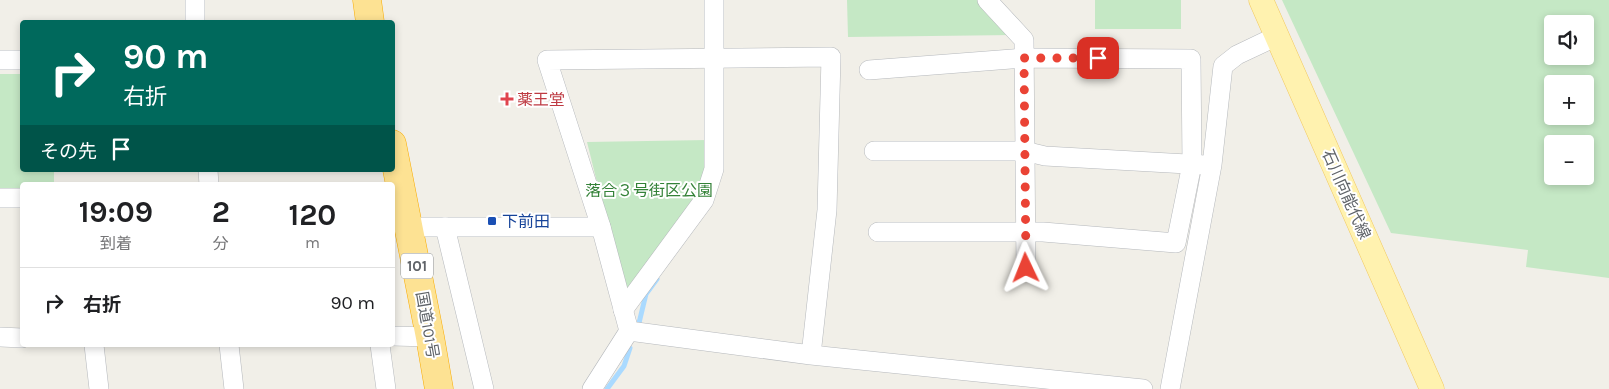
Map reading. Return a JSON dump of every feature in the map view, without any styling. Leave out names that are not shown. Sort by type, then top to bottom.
[{"type":"highway","points":[[367,0],[370,20]]},
{"type":"highway","name":"国道101号","points":[[395,159],[439,389]]},
{"type":"main road","name":"石川向能代線","points":[[1261,0],[1432,389]]},
{"type":"street","points":[[195,0],[195,20]]},
{"type":"street","points":[[624,310],[704,200],[714,170],[714,0]]},
{"type":"street","points":[[987,0],[1024,40],[1026,268]]},
{"type":"street","points":[[1170,389],[1212,165],[1223,66],[1237,55],[1277,36]]},
{"type":"street","points":[[592,389],[629,331],[601,227],[547,60],[831,57],[827,210],[811,355]]},
{"type":"street","points":[[870,70],[1024,58],[1191,59],[1192,164],[1176,243],[1026,232],[878,232]]},
{"type":"street","points":[[0,60],[20,60]]},
{"type":"street","points":[[874,151],[1024,151],[1045,156],[1212,165]]},
{"type":"street","points":[[0,198],[20,198]]},
{"type":"street","points":[[409,227],[601,227]]},
{"type":"street","points":[[445,227],[484,389]]},
{"type":"street","points":[[629,331],[811,355],[1143,389]]},
{"type":"street","points":[[395,336],[430,337]]},
{"type":"street","points":[[0,337],[20,338]]},
{"type":"street","points":[[94,347],[99,389]]},
{"type":"street","points":[[229,347],[234,389]]},
{"type":"street","points":[[380,347],[386,389]]},
{"type":"green space","points":[[847,0],[980,0],[1014,35],[848,37]]},
{"type":"green space","points":[[1095,0],[1181,0],[1181,29],[1095,29]]},
{"type":"green space","points":[[1282,0],[1609,0],[1609,278],[1526,267],[1528,250],[1391,233]]},
{"type":"green space","points":[[0,74],[20,74],[20,172],[54,172],[54,182],[20,182],[20,190],[0,190]]},
{"type":"green space","name":"落合３号街区公園","points":[[707,140],[707,175],[695,207],[633,290],[623,287],[587,142]]},
{"type":"waterway","points":[[639,323],[646,294],[657,279]]},
{"type":"waterway","points":[[607,389],[624,366],[630,348]]},
{"type":"place","name":"薬王堂","points":[[507,99]]},
{"type":"place","name":"下前田","points":[[492,221]]},
{"type":"route","points":[[1026,268],[1024,58],[1098,58]]}]
